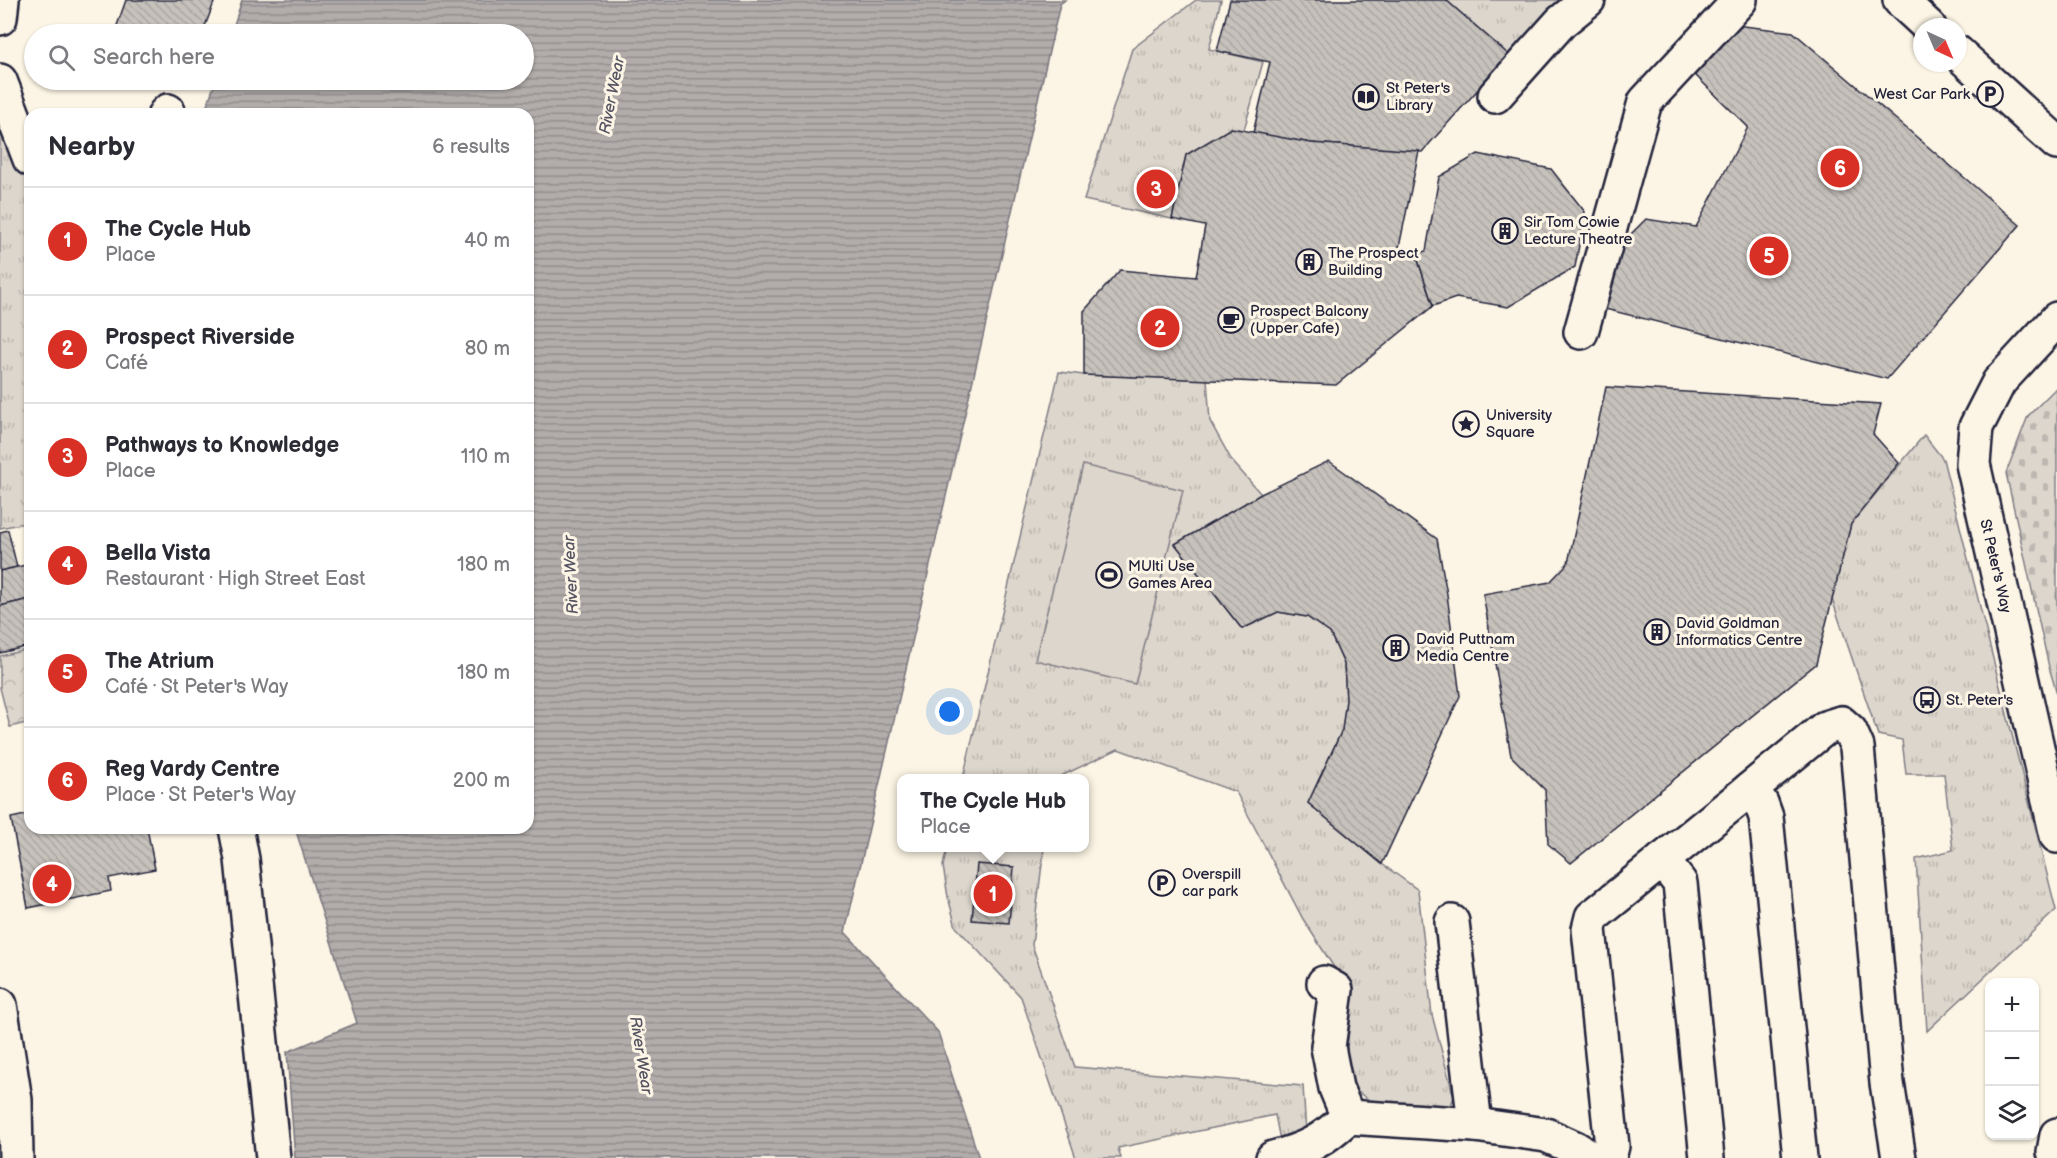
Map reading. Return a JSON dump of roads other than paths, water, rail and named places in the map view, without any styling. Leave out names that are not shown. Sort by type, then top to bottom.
[{"type":"street","points":[[0,18],[3,0]]},
{"type":"street","points":[[1495,96],[1561,22],[1588,0]]},
{"type":"street","points":[[1581,332],[1645,102],[1740,0]]},
{"type":"street","points":[[1900,0],[1919,18]]},
{"type":"street","points":[[1967,61],[2057,143]]},
{"type":"street","points":[[0,81],[24,143]]},
{"type":"street","name":"St Peter's Way","points":[[2057,318],[1999,382],[1976,427],[1972,464],[2057,836]]},
{"type":"street","points":[[1609,1158],[1612,1146],[1589,929],[1592,917],[1825,728],[1840,723],[1850,731],[1857,747],[1887,1083],[1899,1158]]},
{"type":"street","points":[[1749,790],[1761,803],[1766,817],[1800,1158]]},
{"type":"street","points":[[239,843],[273,1158]]},
{"type":"street","points":[[1662,860],[1680,883],[1707,1158]]},
{"type":"street","points":[[1452,922],[1475,1125]]},
{"type":"street","points":[[1323,983],[1336,990],[1328,1047],[1336,1088],[1348,1117]]},
{"type":"street","points":[[0,1005],[15,1100],[16,1158]]},
{"type":"street","points":[[1273,1158],[1307,1148],[1326,1137],[1348,1117],[1475,1125],[1546,1135],[1591,1158]]},
{"type":"water","name":"River Wear","points":[[242,0],[1065,0],[1060,4],[845,932],[938,1032],[979,1158],[295,1158],[287,1052],[357,1023],[297,834],[534,834],[534,108],[206,108],[212,90],[534,90],[534,24],[234,24]]},
{"type":"place","name":"West Car Park","points":[[1990,94]]},
{"type":"place","name":"St Peter's Library","points":[[1366,97]]},
{"type":"place","name":"Reg Vardy Centre","points":[[1840,168]]},
{"type":"place","name":"Pathways to Knowledge","points":[[1156,189]]},
{"type":"place","name":"Sir Tom Cowie Lecture Theatre","points":[[1505,231]]},
{"type":"place","name":"The Atrium","points":[[1769,256]]},
{"type":"place","name":"The Prospect Building","points":[[1309,262]]},
{"type":"place","name":"Prospect Balcony (Upper Cafe)","points":[[1231,320]]},
{"type":"place","name":"Prospect Riverside","points":[[1160,328]]},
{"type":"place","name":"University Square","points":[[1466,424]]},
{"type":"place","name":"MUlti Use Games Area","points":[[1109,575]]},
{"type":"place","name":"David Goldman Informatics Centre","points":[[1657,632]]},
{"type":"place","name":"David Puttnam Media Centre","points":[[1396,648]]},
{"type":"place","name":"St. Peter's","points":[[1927,700]]},
{"type":"place","name":"Overspill car park","points":[[1162,883]]},
{"type":"place","name":"Bella Vista","points":[[52,884]]},
{"type":"place","name":"The Cycle Hub","points":[[993,894]]}]
